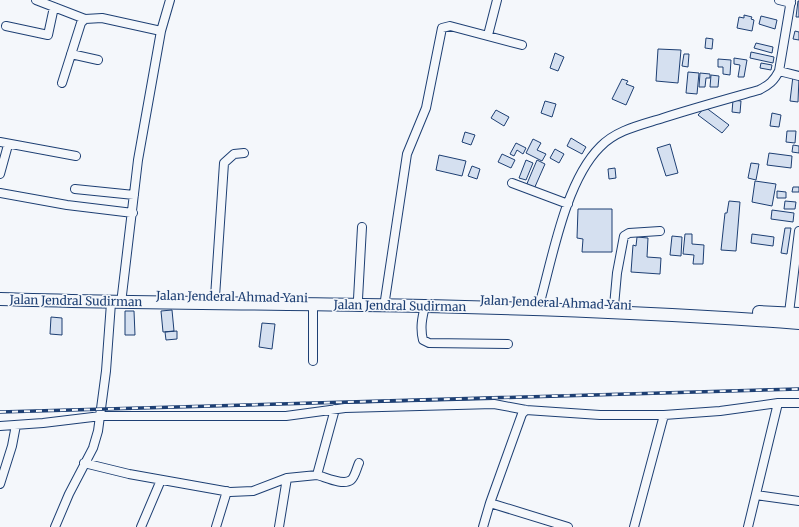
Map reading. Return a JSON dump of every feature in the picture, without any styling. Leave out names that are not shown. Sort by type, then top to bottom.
[{"type":"highway","name":"Jalan Jenderal Ahmad Yani","points":[[0,292],[358,300],[540,302],[794,314]]},
{"type":"highway","name":"Jalan Jendral Sudirman","points":[[0,299],[111,303],[424,306],[701,316],[799,323]]},
{"type":"street","points":[[36,0],[85,19],[102,18],[161,31]]},
{"type":"street","points":[[122,295],[126,251],[133,213],[138,160],[161,31],[170,0]]},
{"type":"street","points":[[488,35],[497,0]]},
{"type":"street","points":[[540,302],[568,204],[583,169],[601,146],[630,128],[759,90],[772,82],[778,71],[791,2],[779,0]]},
{"type":"street","points":[[6,26],[48,35],[54,7]]},
{"type":"street","points":[[62,83],[81,23],[85,19]]},
{"type":"street","points":[[385,300],[408,154],[426,108],[442,28],[450,26],[522,45]]},
{"type":"street","points":[[71,54],[98,60]]},
{"type":"street","points":[[778,71],[799,76]]},
{"type":"street","points":[[0,142],[8,145],[76,156]]},
{"type":"street","points":[[0,174],[8,145]]},
{"type":"street","points":[[215,297],[224,163],[234,154],[244,153]]},
{"type":"street","points":[[512,183],[568,204]]},
{"type":"street","points":[[75,189],[134,195]]},
{"type":"street","points":[[0,193],[67,205],[133,213]]},
{"type":"street","points":[[358,300],[362,227]]},
{"type":"street","points":[[614,306],[617,274],[624,236],[629,233],[660,231]]},
{"type":"street","points":[[794,314],[799,231]]},
{"type":"street","points":[[55,527],[84,463],[93,448],[101,416],[111,303]]},
{"type":"street","points":[[313,304],[313,361]]},
{"type":"street","points":[[424,306],[421,333],[423,340],[429,343],[508,344]]},
{"type":"street","points":[[748,527],[778,403]]},
{"type":"street","points":[[0,426],[16,426],[101,416],[286,416],[335,410],[494,404],[526,410],[600,416],[664,415],[720,411],[778,403],[799,403]]},
{"type":"street","points":[[317,475],[335,410]]},
{"type":"street","points":[[483,527],[490,503],[522,414],[526,410]]},
{"type":"street","points":[[634,527],[664,415]]},
{"type":"street","points":[[0,484],[12,446],[16,426]]},
{"type":"street","points":[[84,463],[161,480],[227,491],[253,491],[287,478],[317,475],[343,482],[349,481],[352,479],[359,463]]},
{"type":"street","points":[[279,527],[287,478]]},
{"type":"street","points":[[141,527],[161,480]]},
{"type":"street","points":[[216,527],[227,491]]},
{"type":"street","points":[[756,495],[799,501]]},
{"type":"street","points":[[490,503],[568,527]]},
{"type":"building","points":[[798,1],[799,17],[796,17]]},
{"type":"building","points":[[744,15],[752,17],[751,19],[754,20],[752,31],[737,28],[739,17],[744,18]]},
{"type":"building","points":[[761,16],[777,20],[775,29],[759,24]]},
{"type":"building","points":[[795,31],[799,32],[799,40],[793,39]]},
{"type":"building","points":[[706,38],[713,39],[712,49],[705,48]]},
{"type":"building","points":[[756,43],[773,47],[772,53],[754,48]]},
{"type":"building","points":[[658,49],[681,50],[678,83],[656,81]]},
{"type":"building","points":[[751,52],[774,57],[773,63],[750,58]]},
{"type":"building","points":[[555,53],[564,57],[558,71],[550,68]]},
{"type":"building","points":[[684,54],[689,54],[688,67],[682,66]]},
{"type":"building","points":[[734,58],[747,60],[744,77],[738,77],[740,65],[734,64]]},
{"type":"building","points":[[718,59],[731,60],[730,75],[723,74],[723,67],[718,67]]},
{"type":"building","points":[[761,63],[772,65],[771,70],[760,68]]},
{"type":"building","points":[[688,72],[699,73],[697,94],[686,93]]},
{"type":"building","points":[[700,73],[710,74],[710,78],[706,78],[705,87],[699,87]]},
{"type":"building","points":[[711,75],[719,76],[718,87],[710,87]]},
{"type":"building","points":[[793,76],[799,77],[798,102],[790,101]]},
{"type":"building","points":[[622,79],[628,81],[626,84],[634,87],[626,105],[612,99]]},
{"type":"building","points":[[733,100],[741,101],[740,113],[732,112]]},
{"type":"building","points":[[545,101],[556,104],[552,117],[541,113]]},
{"type":"building","points":[[705,107],[729,125],[722,133],[698,115]]},
{"type":"building","points":[[496,110],[509,117],[504,126],[491,118]]},
{"type":"building","points":[[772,113],[781,115],[779,127],[770,126]]},
{"type":"building","points":[[787,131],[796,131],[795,143],[786,142]]},
{"type":"building","points":[[465,132],[475,135],[471,145],[462,142]]},
{"type":"building","points":[[571,138],[586,147],[582,154],[567,146]]},
{"type":"building","points":[[533,139],[541,143],[537,150],[546,154],[542,161],[526,153]]},
{"type":"building","points":[[516,143],[526,148],[523,154],[517,150],[514,156],[510,154]]},
{"type":"building","points":[[670,144],[678,173],[666,176],[657,148]]},
{"type":"building","points":[[793,145],[799,146],[799,153],[792,152]]},
{"type":"building","points":[[555,149],[564,154],[559,163],[550,158]]},
{"type":"building","points":[[769,153],[792,156],[791,168],[767,165]]},
{"type":"building","points":[[502,154],[515,160],[511,168],[498,162]]},
{"type":"building","points":[[439,155],[466,161],[462,176],[436,170]]},
{"type":"building","points":[[526,160],[533,163],[526,180],[519,178]]},
{"type":"building","points":[[537,160],[545,164],[534,189],[526,186]]},
{"type":"building","points":[[751,163],[759,164],[756,180],[748,178]]},
{"type":"building","points":[[472,166],[480,169],[477,179],[468,176]]},
{"type":"building","points":[[615,168],[616,178],[609,179],[608,169]]},
{"type":"building","points":[[755,181],[776,184],[772,206],[752,202]]},
{"type":"building","points":[[793,187],[799,187],[799,192],[792,192]]},
{"type":"building","points":[[777,191],[786,192],[786,198],[777,198]]},
{"type":"building","points":[[729,201],[740,202],[736,251],[721,250],[725,213],[727,213]]},
{"type":"building","points":[[785,201],[796,202],[795,209],[784,209]]},
{"type":"building","points":[[578,209],[612,209],[612,252],[582,252],[583,239],[577,238]]},
{"type":"building","points":[[772,210],[794,213],[793,222],[771,219]]},
{"type":"building","points":[[785,228],[791,228],[787,254],[781,253]]},
{"type":"building","points":[[685,234],[692,234],[692,244],[704,245],[703,264],[693,264],[694,255],[683,254]]},
{"type":"building","points":[[752,234],[774,237],[773,246],[751,243]]},
{"type":"building","points":[[672,236],[682,237],[681,256],[670,255]]},
{"type":"building","points":[[637,237],[648,238],[647,257],[661,258],[660,274],[631,272],[633,245],[636,246]]},
{"type":"building","points":[[172,310],[174,331],[163,332],[161,311]]},
{"type":"building","points":[[125,311],[134,311],[135,335],[125,335]]},
{"type":"building","points":[[51,317],[62,318],[62,335],[50,334]]},
{"type":"building","points":[[262,323],[275,324],[272,349],[259,347]]},
{"type":"building","points":[[177,331],[177,339],[166,340],[165,332]]},
{"type":"railway","points":[[0,412],[799,389]]}]
